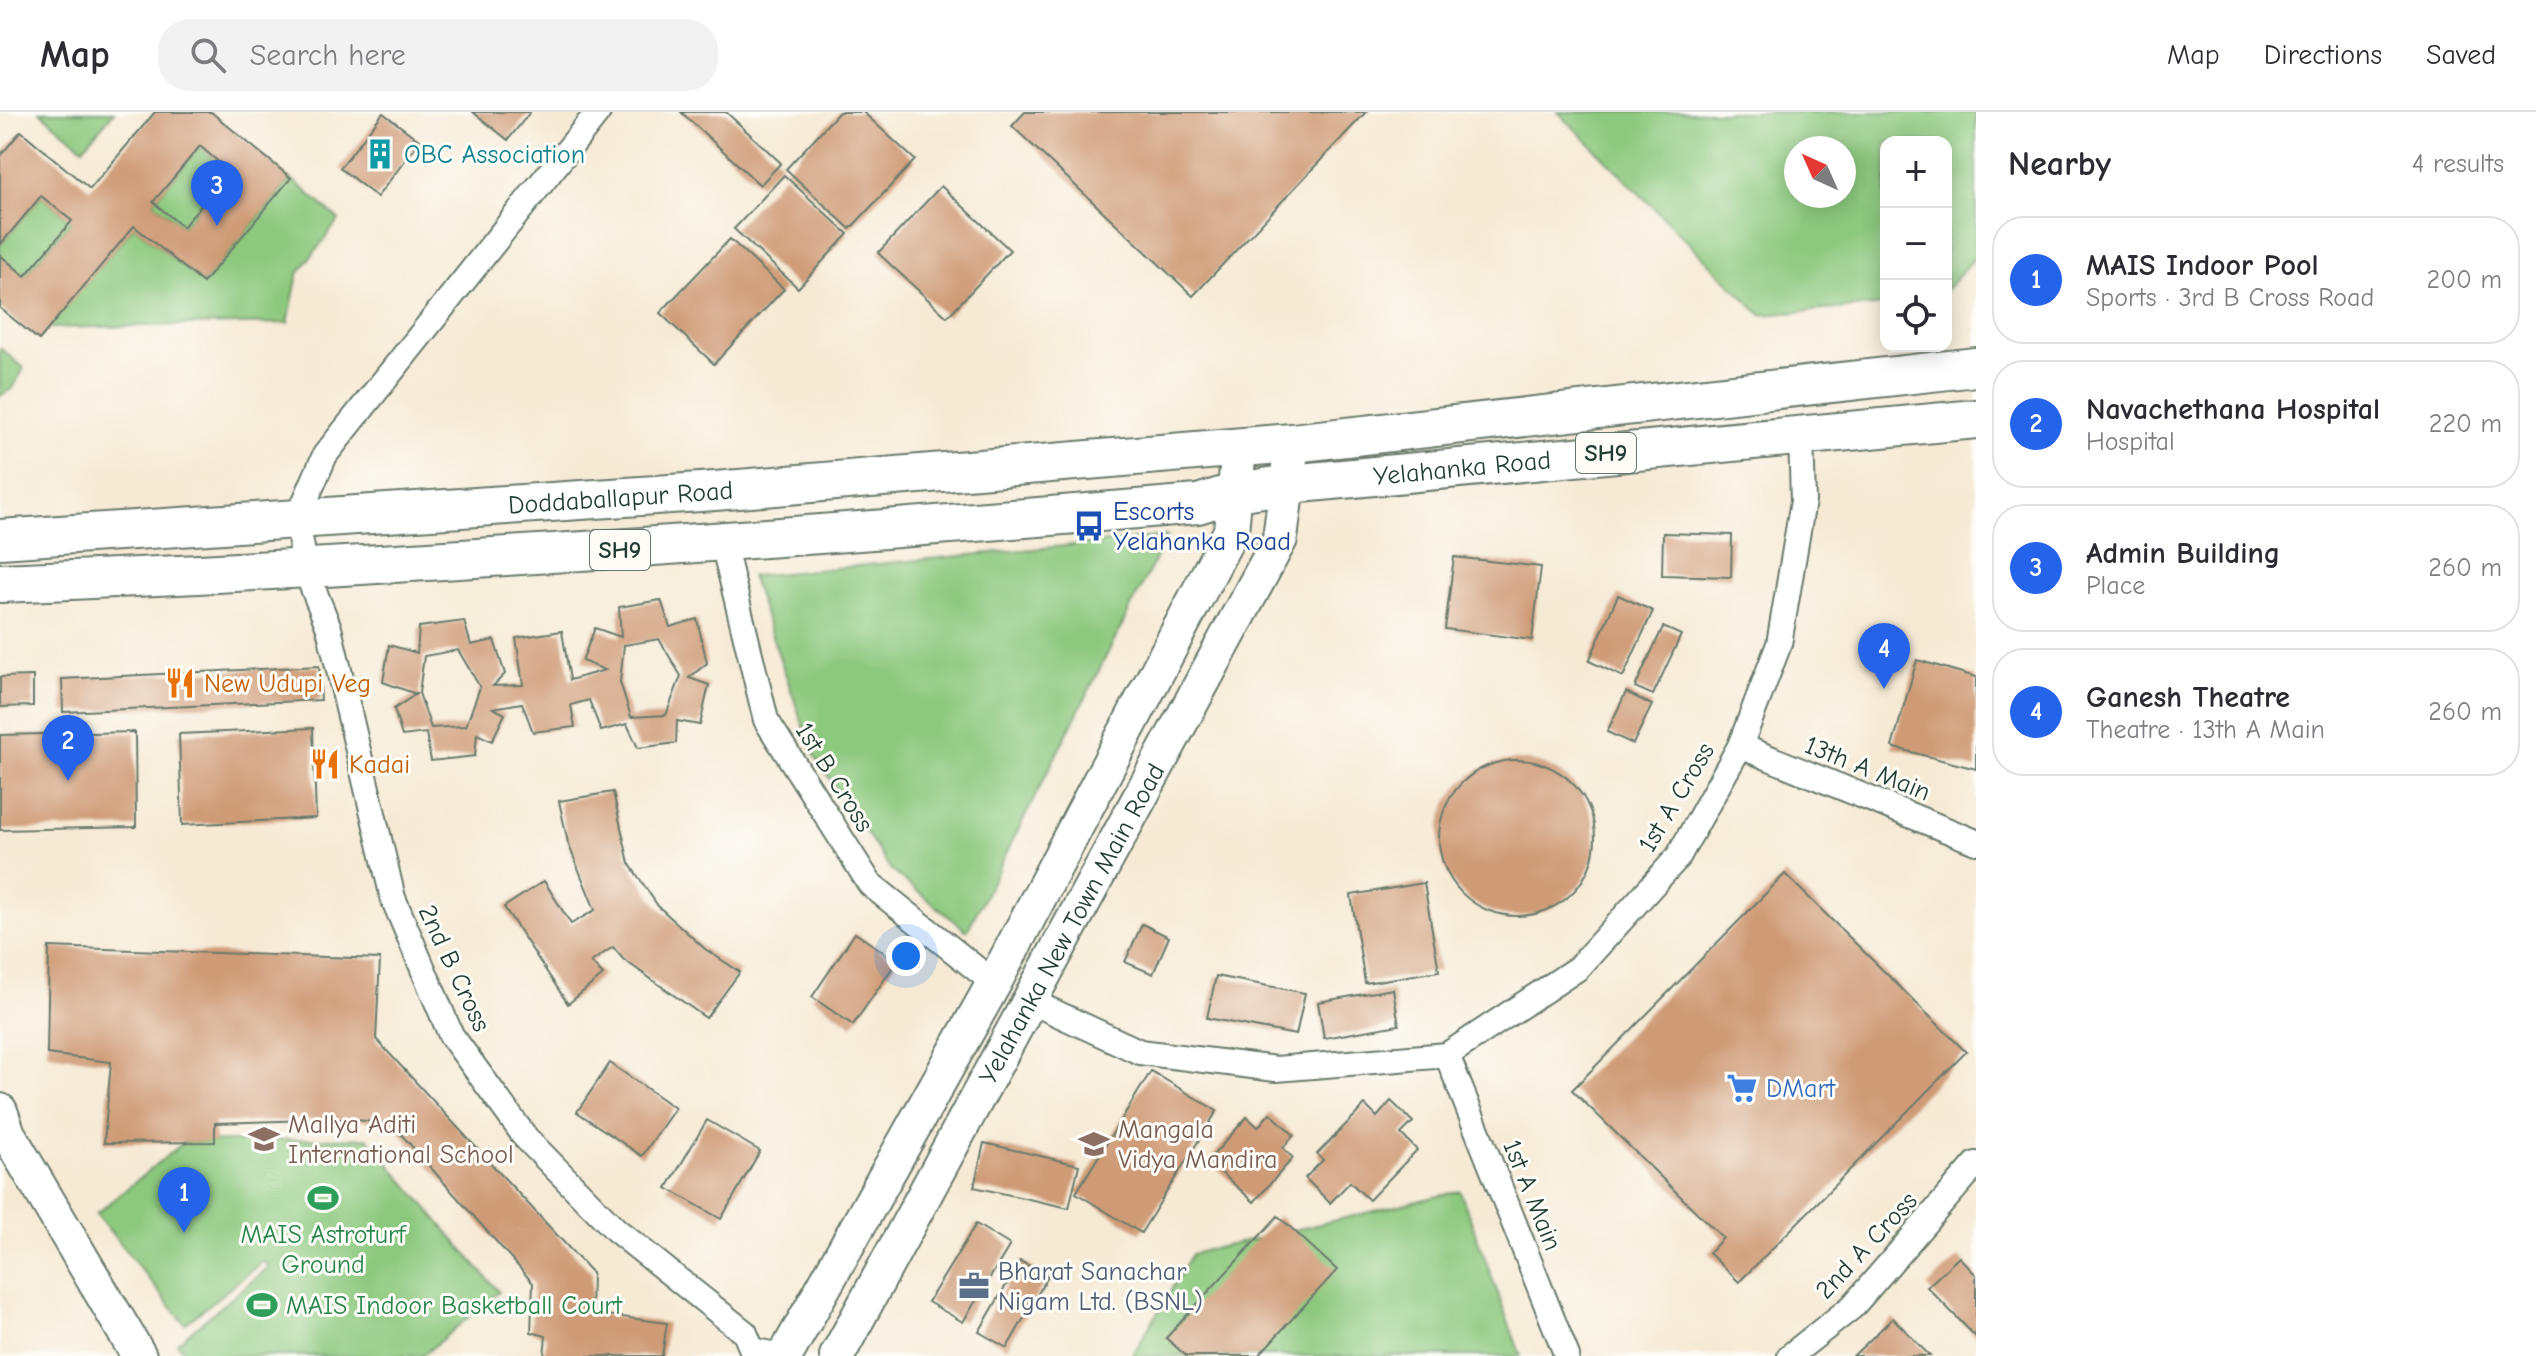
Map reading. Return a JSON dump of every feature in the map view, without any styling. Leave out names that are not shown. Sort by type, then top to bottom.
[{"type":"main road","name":"Yelahanka Road","points":[[1239,448],[1976,367]]},
{"type":"main road","name":"Yelahanka Road","points":[[1236,492],[1290,484],[1976,419]]},
{"type":"main road","name":"Yelahanka New Town Main Road","points":[[837,1356],[1280,539],[1290,484],[1292,443]]},
{"type":"main road","name":"Doddaballapur Road","points":[[0,539],[297,520],[1239,448]]},
{"type":"main road","name":"Yelahanka New Town Main Road","points":[[783,1356],[994,983],[1231,531],[1239,448]]},
{"type":"main road","name":"Doddaballapur Road","points":[[0,583],[306,571],[723,543],[1198,504],[1236,492]]},
{"type":"main road","points":[[0,1111],[8,1134],[139,1356]]},
{"type":"street","points":[[297,520],[325,455],[598,112]]},
{"type":"street","name":"1st A Cross","points":[[1447,1055],[1578,968],[1678,857],[1740,746],[1779,644],[1805,476],[1801,435]]},
{"type":"street","name":"2nd B Cross","points":[[297,520],[306,571],[329,628],[393,898],[451,1035],[526,1138],[616,1230],[745,1333],[752,1350],[783,1356]]},
{"type":"street","name":"1st B Cross","points":[[723,543],[766,720],[870,884],[994,983]]},
{"type":"street","name":"13th A Main","points":[[1740,746],[1976,842]]},
{"type":"street","points":[[1028,1000],[1140,1052],[1276,1069],[1447,1055]]},
{"type":"street","name":"1st A Main","points":[[1447,1055],[1567,1356]]},
{"type":"street","name":"2nd A Cross","points":[[1790,1356],[1852,1307],[1976,1164]]},
{"type":"green space","points":[[40,112],[114,112],[83,148]]},
{"type":"green space","points":[[1558,112],[1976,112],[1976,256],[1952,283],[1952,136],[1880,136],[1880,305],[1761,315]]},
{"type":"green space","points":[[200,146],[229,171],[183,227],[153,202]]},
{"type":"green space","points":[[291,178],[339,220],[298,274],[288,323],[48,328],[134,226],[203,283]]},
{"type":"green space","points":[[41,196],[72,221],[25,276],[0,256],[0,245]]},
{"type":"green space","points":[[0,348],[24,368],[13,388],[0,396]]},
{"type":"green space","points":[[1167,536],[967,931],[891,870],[813,753],[751,576]]},
{"type":"green space","name":"MAIS Astroturf Ground","points":[[367,1138],[499,1292],[422,1356],[188,1356],[177,1343],[269,1267],[263,1261],[185,1324],[96,1214],[184,1142]]},
{"type":"green space","points":[[1460,1191],[1521,1356],[1132,1356],[1192,1254]]},
{"type":"building","points":[[155,112],[211,112],[291,178],[203,283],[134,226],[39,340],[0,308],[0,255],[25,276],[72,221],[41,196],[0,245],[0,156],[21,131],[90,189]],"holes":[[[200,146],[229,171],[183,227],[153,202]]]},
{"type":"building","points":[[473,112],[530,112],[508,140]]},
{"type":"building","points":[[681,112],[726,112],[781,163],[760,185]]},
{"type":"building","points":[[839,112],[863,112],[915,160],[850,229],[786,169]]},
{"type":"building","points":[[1025,112],[1366,112],[1193,296],[1012,126]]},
{"type":"building","name":"OBC Association","points":[[383,113],[420,141],[377,197],[340,168]]},
{"type":"building","points":[[784,175],[848,234],[798,288],[734,229]]},
{"type":"building","points":[[941,186],[1010,250],[947,317],[878,253]]},
{"type":"building","points":[[730,239],[784,289],[714,364],[660,313]]},
{"type":"building","points":[[1663,533],[1732,535],[1731,577],[1662,575]]},
{"type":"building","points":[[1454,557],[1541,567],[1532,640],[1445,629]]},
{"type":"building","points":[[1618,595],[1653,611],[1623,677],[1589,661]]},
{"type":"building","points":[[661,600],[670,627],[697,619],[707,663],[689,678],[709,685],[700,725],[677,721],[676,743],[638,748],[627,724],[601,731],[589,700],[571,705],[575,727],[533,732],[522,703],[493,708],[505,714],[492,741],[477,734],[475,756],[431,761],[426,733],[402,736],[394,709],[416,694],[383,682],[389,645],[417,653],[419,627],[464,621],[471,645],[494,640],[505,674],[493,686],[523,685],[516,638],[562,631],[570,680],[605,670],[582,661],[595,628],[621,637],[619,607]],"holes":[[[659,639],[681,676],[666,715],[631,717],[620,682],[624,645]],[[458,650],[480,687],[466,726],[431,728],[419,693],[424,656]]]},
{"type":"building","points":[[1663,627],[1681,635],[1653,695],[1635,687]]},
{"type":"building","points":[[1917,660],[1976,677],[1976,769],[1892,747]]},
{"type":"building","points":[[319,666],[321,700],[63,712],[62,679]]},
{"type":"building","points":[[33,676],[33,706],[0,707],[0,677]]},
{"type":"building","points":[[1626,692],[1652,705],[1633,744],[1607,732]]},
{"type":"building","points":[[313,728],[316,818],[182,825],[179,734]]},
{"type":"building","points":[[135,732],[136,827],[0,830],[0,735]]},
{"type":"building","points":[[1517,760],[1547,766],[1572,783],[1589,808],[1595,838],[1589,868],[1572,893],[1547,910],[1517,916],[1487,910],[1462,893],[1445,868],[1439,838],[1445,808],[1462,783],[1487,766]]},
{"type":"building","points":[[613,792],[629,863],[658,906],[705,949],[740,972],[706,1018],[623,959],[613,947],[591,962],[603,975],[568,1004],[504,907],[544,881],[571,924],[595,910],[568,843],[559,801]]},
{"type":"building","points":[[1785,874],[1966,1052],[1739,1282],[1709,1253],[1723,1238],[1572,1090]]},
{"type":"building","points":[[1424,883],[1439,971],[1365,983],[1351,895]]},
{"type":"building","points":[[1142,924],[1169,937],[1153,974],[1125,962]]},
{"type":"building","points":[[855,933],[897,961],[853,1025],[812,997]]},
{"type":"building","name":"Mallya Aditi International School","points":[[49,947],[380,959],[376,1039],[592,1273],[591,1313],[667,1323],[662,1356],[544,1356],[546,1336],[531,1332],[533,1283],[392,1124],[347,1119],[215,1123],[215,1142],[104,1143],[111,1062],[47,1054]]},
{"type":"building","points":[[1216,976],[1305,993],[1296,1035],[1207,1018]]},
{"type":"building","points":[[1393,989],[1399,1025],[1324,1038],[1318,1002]]},
{"type":"building","points":[[610,1063],[675,1108],[642,1156],[577,1112]]},
{"type":"building","points":[[1151,1071],[1217,1111],[1141,1233],[1076,1193]]},
{"type":"building","points":[[1391,1101],[1413,1122],[1401,1134],[1417,1150],[1369,1200],[1350,1182],[1330,1203],[1305,1178],[1323,1160],[1317,1154],[1365,1105],[1377,1117]]},
{"type":"building","points":[[1270,1113],[1294,1135],[1283,1148],[1293,1158],[1254,1202],[1208,1161],[1247,1117],[1258,1127]]},
{"type":"building","points":[[707,1120],[760,1151],[721,1219],[667,1188]]},
{"type":"building","points":[[984,1143],[1079,1165],[1069,1208],[974,1187]]},
{"type":"building","points":[[1278,1216],[1337,1270],[1258,1356],[1186,1356],[1166,1338]]},
{"type":"building","points":[[976,1224],[1010,1245],[963,1322],[928,1302]]},
{"type":"building","points":[[1959,1257],[1976,1275],[1976,1337],[1927,1287]]},
{"type":"building","points":[[1020,1261],[1048,1276],[1007,1348],[979,1332]]},
{"type":"building","points":[[1893,1318],[1930,1356],[1853,1356]]},
{"type":"place","name":"OBC Association","points":[[380,154]]},
{"type":"place","name":"Admin Building","points":[[217,226]]},
{"type":"place","name":"Escorts Yelahanka Road","points":[[1089,526]]},
{"type":"place","name":"New Udupi Veg","points":[[180,683]]},
{"type":"place","name":"Ganesh Theatre","points":[[1884,689]]},
{"type":"place","name":"Kadai","points":[[325,764]]},
{"type":"place","name":"Navachethana Hospital","points":[[68,781]]},
{"type":"place","name":"DMart","points":[[1742,1088]]},
{"type":"place","name":"Mallya Aditi International School","points":[[264,1139]]},
{"type":"place","name":"Mangala Vidya Mandira","points":[[1094,1144]]},
{"type":"place","name":"MAIS Astroturf Ground","points":[[323,1198]]},
{"type":"place","name":"MAIS Indoor Pool","points":[[184,1233]]},
{"type":"place","name":"Bharat Sanachar Nigam Ltd. (BSNL)","points":[[974,1286]]},
{"type":"place","name":"MAIS Indoor Basketball Court","points":[[262,1305]]}]
